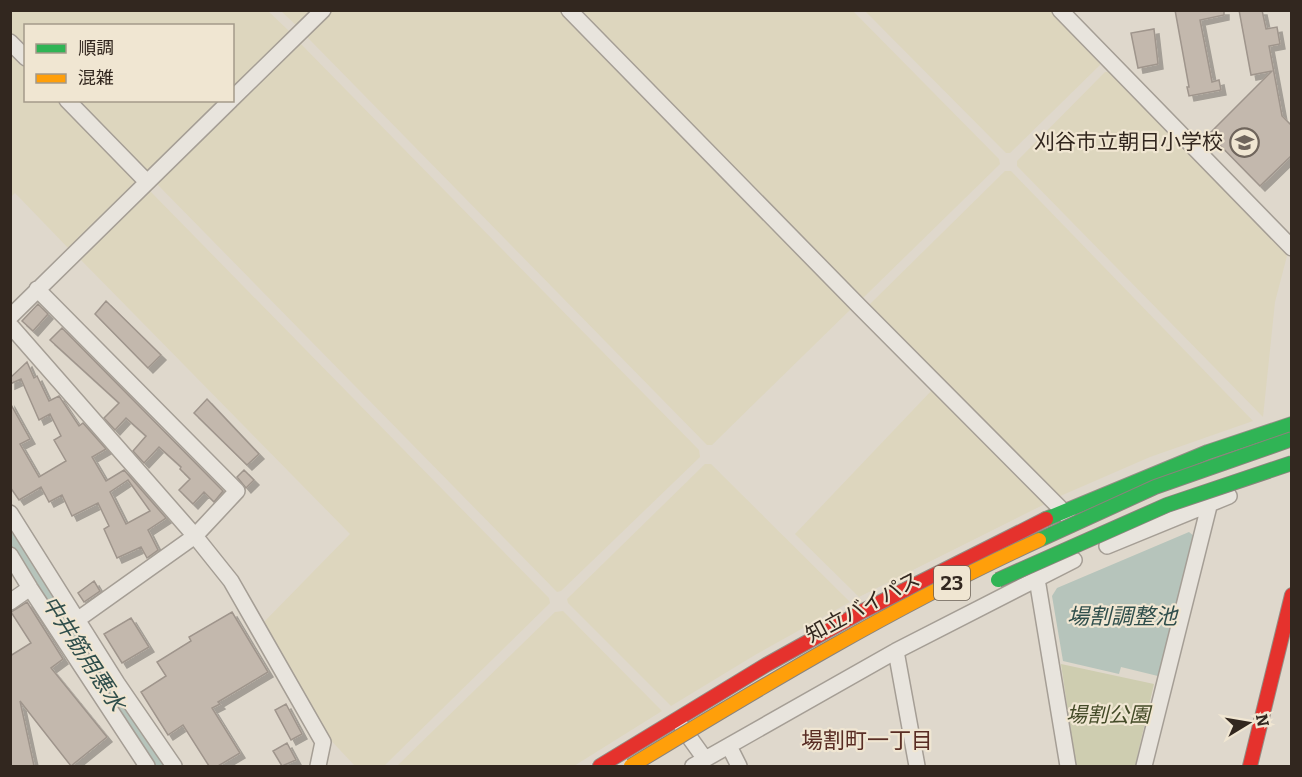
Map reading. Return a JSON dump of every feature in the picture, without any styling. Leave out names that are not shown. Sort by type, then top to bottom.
[{"type":"main road","points":[[600,766],[766,665],[863,611],[1063,511],[1264,428],[1292,424]]},
{"type":"main road","name":"知立バイパス","points":[[631,766],[775,678],[890,615],[1028,544],[1155,487],[1292,439]]},
{"type":"main road","name":"23","points":[[985,587],[1167,505],[1292,463]]},
{"type":"main road","points":[[1250,766],[1292,595]]},
{"type":"main road","points":[[694,760],[703,742]]},
{"type":"street","points":[[234,98],[323,10]]},
{"type":"street","points":[[569,10],[1063,511],[1089,553]]},
{"type":"street","points":[[1060,10],[1292,248]]},
{"type":"street","points":[[10,42],[24,56]]},
{"type":"street","points":[[69,102],[147,182]]},
{"type":"street","points":[[10,317],[230,102]]},
{"type":"street","points":[[37,289],[237,491],[195,536],[77,620]]},
{"type":"street","points":[[10,325],[195,536],[231,581],[323,742],[318,766]]},
{"type":"street","points":[[676,719],[694,760],[729,746],[896,651],[1089,553],[1209,506],[1238,492],[1292,474]]},
{"type":"street","points":[[1144,766],[1209,506]]},
{"type":"street","points":[[10,513],[117,683],[174,766]]},
{"type":"street","points":[[10,555],[147,766]]},
{"type":"street","points":[[1037,579],[1068,766]]},
{"type":"street","points":[[10,602],[30,588]]},
{"type":"street","points":[[896,651],[917,766]]},
{"type":"street","points":[[729,746],[739,766]]},
{"type":"shaded area","points":[[10,11],[268,11],[289,31],[289,37],[234,92],[234,24],[24,24],[24,50],[11,35]]},
{"type":"shaded area","points":[[281,11],[317,11],[297,26]]},
{"type":"shaded area","points":[[329,11],[563,11],[851,304],[851,309],[712,445],[707,445],[308,38],[307,32]]},
{"type":"shaded area","points":[[577,11],[853,11],[999,159],[1000,164],[864,297],[860,298]]},
{"type":"shaded area","points":[[865,11],[1052,11],[1100,60],[1100,65],[1010,153],[1006,153]]},
{"type":"shaded area","points":[[300,43],[699,450],[700,457],[561,591],[557,592],[157,184],[156,181]]},
{"type":"shaded area","points":[[10,50],[24,64],[24,102],[61,102],[136,178],[137,184],[70,250],[15,193],[11,197]]},
{"type":"shaded area","points":[[1111,71],[1288,252],[1275,302],[1263,417],[1017,166],[1017,161],[1105,72]]},
{"type":"shaded area","points":[[76,102],[223,102],[146,173]]},
{"type":"shaded area","points":[[1005,171],[1011,171],[1253,421],[1150,457],[1058,497],[871,311],[870,304]]},
{"type":"shaded area","points":[[144,191],[150,191],[549,598],[550,603],[384,766],[355,766],[324,733],[262,624],[350,534],[78,257]]},
{"type":"shaded area","points":[[933,389],[1049,502],[859,597],[795,534]]},
{"type":"shaded area","points":[[705,464],[711,464],[850,602],[755,655],[671,706],[568,603],[567,599]]},
{"type":"shaded area","points":[[563,611],[662,711],[574,766],[397,766],[555,612]]},
{"type":"green space","name":"場割公園","points":[[1061,664],[1154,684],[1135,766],[1076,766]]},
{"type":"water","name":"場割調整池","points":[[1189,532],[1195,537],[1162,677],[1121,667],[1119,674],[1063,661],[1052,596],[1057,588]]},
{"type":"building","points":[[1175,10],[1224,10],[1224,15],[1200,20],[1212,82],[1219,80],[1221,90],[1189,96]]},
{"type":"building","points":[[1239,10],[1262,10],[1266,29],[1277,27],[1280,44],[1269,46],[1282,116],[1292,126],[1292,155],[1260,186],[1209,134],[1272,71],[1251,75]]},
{"type":"building","points":[[1154,29],[1158,64],[1138,68],[1131,33]]},
{"type":"building","points":[[106,301],[161,355],[148,368],[95,314]]},
{"type":"building","points":[[38,304],[48,314],[33,331],[22,321]]},
{"type":"building","points":[[62,328],[223,491],[214,502],[204,492],[193,504],[179,490],[190,479],[180,469],[181,467],[159,447],[144,463],[133,451],[146,436],[126,418],[115,430],[104,418],[119,403],[50,340]]},
{"type":"building","points":[[27,362],[34,378],[37,376],[49,401],[59,396],[79,426],[83,423],[106,449],[92,457],[106,481],[124,470],[166,518],[148,530],[158,550],[147,558],[141,547],[117,558],[104,529],[109,526],[98,503],[72,516],[62,495],[49,502],[41,487],[19,500],[10,487],[10,403],[30,439],[20,444],[39,477],[66,461],[54,440],[61,436],[50,414],[39,420],[21,379],[10,384],[10,378]],"holes":[[[128,480],[150,511],[126,524],[110,492]]]},
{"type":"building","points":[[207,399],[259,454],[247,465],[194,413]]},
{"type":"building","points":[[244,470],[254,480],[246,488],[237,477]]},
{"type":"building","points":[[94,581],[100,591],[84,602],[78,593]]},
{"type":"building","points":[[27,602],[63,659],[51,668],[107,737],[71,766],[20,701],[34,766],[10,766],[10,656],[31,643],[11,612]]},
{"type":"building","points":[[232,612],[268,672],[218,702],[220,704],[212,708],[240,753],[218,766],[209,766],[183,725],[168,735],[141,692],[166,676],[157,662],[191,641],[189,637]]},
{"type":"building","points":[[131,618],[149,647],[122,663],[104,634]]},
{"type":"building","points":[[286,704],[302,734],[291,740],[275,710]]},
{"type":"building","points":[[287,743],[296,760],[282,766],[273,751]]},
{"type":"waterway","name":"中井筋用悪水","points":[[10,540],[158,766]]},
{"type":"traffic: fast","points":[[1046,519],[1208,452],[1292,424]]},
{"type":"traffic: fast","points":[[1039,540],[1155,487],[1292,439]]},
{"type":"traffic: fast","points":[[998,580],[1167,505],[1292,463]]},
{"type":"traffic: jam","points":[[600,766],[766,665],[863,611],[1046,519]]},
{"type":"traffic: jam","points":[[1250,766],[1292,595]]},
{"type":"traffic: slow","points":[[631,766],[781,676],[883,619],[934,591],[1039,540]]},
{"type":"place","name":"刈谷市立朝日小学校","points":[[1244,142]]},
{"type":"district","name":"場割町一丁目","points":[[867,740]]}]
